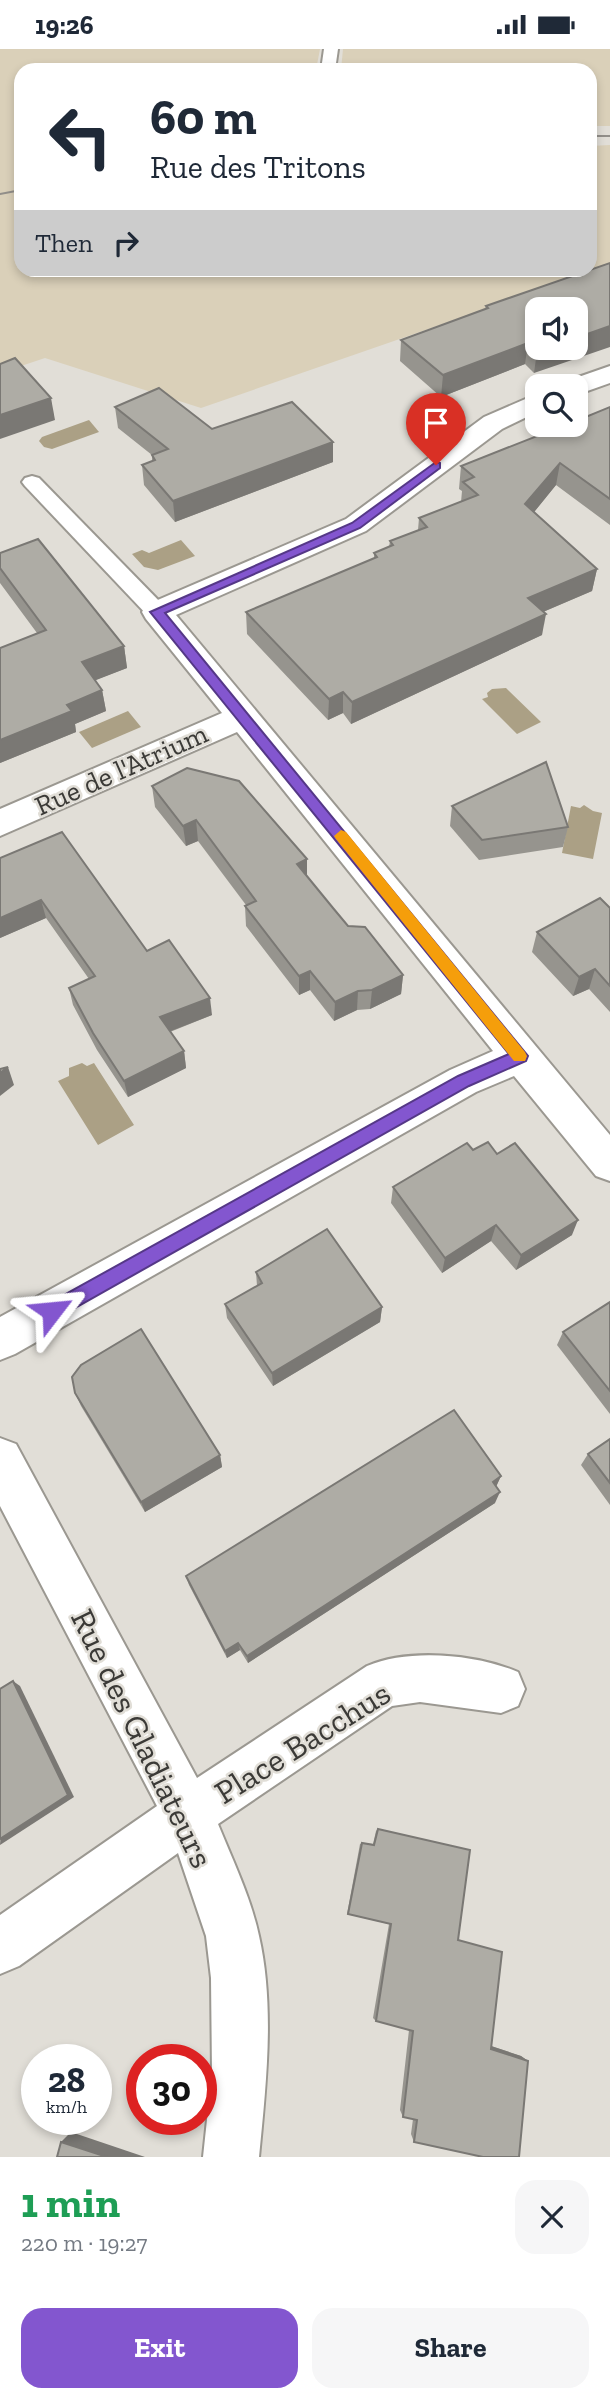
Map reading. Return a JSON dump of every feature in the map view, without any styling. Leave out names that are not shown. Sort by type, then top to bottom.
[{"type":"street","points":[[588,382],[610,374]]},
{"type":"street","points":[[525,408],[493,423],[356,525],[157,612],[610,1164]]},
{"type":"street","name":"Rue de l'Atrium","points":[[0,823],[243,716]]},
{"type":"street","points":[[0,1340],[463,1081],[520,1056]]},
{"type":"street","name":"Rue des Gladiateurs","points":[[0,1459],[189,1814],[233,1937],[238,1979],[240,2073],[231,2157]]},
{"type":"street","name":"Place Bacchus","points":[[0,1947],[189,1814],[384,1683],[419,1678],[500,1689]]},
{"type":"lane","points":[[32,482],[157,612]]},
{"type":"shaded area","points":[[0,49],[320,49],[317,63],[14,63],[14,277],[578,277],[201,408],[45,358],[0,373]]},
{"type":"shaded area","points":[[343,49],[610,49],[610,126],[597,126],[597,63],[342,63]]},
{"type":"shaded area","points":[[610,145],[610,266],[597,271],[597,146]]},
{"type":"shaded area","points":[[89,420],[99,432],[52,449],[44,447],[39,441],[42,437]]},
{"type":"shaded area","points":[[181,540],[195,556],[158,570],[144,567],[132,554],[142,550],[149,553]]},
{"type":"shaded area","points":[[506,688],[541,722],[517,734],[482,699],[488,697],[487,693],[492,689]]},
{"type":"shaded area","points":[[128,711],[141,727],[92,748],[79,732]]},
{"type":"shaded area","points":[[584,805],[602,813],[593,859],[562,853],[571,806],[580,808]]},
{"type":"shaded area","points":[[82,1063],[87,1066],[94,1063],[134,1125],[98,1145],[58,1081],[69,1076],[69,1068]]},
{"type":"building","points":[[610,263],[610,326],[588,334],[588,297],[525,297],[525,344],[443,375],[401,340],[488,308],[486,306],[570,277],[597,277],[597,268]]},
{"type":"building","points":[[15,358],[51,398],[0,415],[0,364]]},
{"type":"building","points":[[159,388],[212,429],[292,402],[333,442],[173,501],[142,465],[155,460],[152,455],[168,449],[115,407]]},
{"type":"building","points":[[610,407],[610,499],[560,463],[525,504],[597,569],[528,598],[546,614],[352,702],[343,692],[329,699],[246,612],[377,557],[374,553],[393,545],[390,541],[427,527],[419,518],[478,495],[463,482],[474,477],[461,466],[535,437],[588,437],[588,416]]},
{"type":"building","points":[[38,539],[124,646],[82,662],[102,690],[67,705],[72,711],[0,740],[0,648],[46,630],[0,568],[0,553]]},
{"type":"building","points":[[546,762],[568,827],[482,840],[452,806]]},
{"type":"building","points":[[187,768],[239,781],[307,859],[297,864],[348,926],[365,927],[403,975],[372,990],[358,991],[335,1002],[310,971],[299,976],[245,906],[256,901],[196,820],[183,826],[152,786]]},
{"type":"building","points":[[62,832],[147,951],[169,940],[210,998],[160,1017],[184,1051],[124,1081],[93,1033],[69,988],[95,976],[41,900],[0,918],[0,858]]},
{"type":"building","points":[[600,898],[610,908],[610,986],[595,969],[579,977],[537,932]]},
{"type":"building","points":[[488,1142],[497,1154],[515,1143],[578,1220],[521,1255],[496,1225],[445,1258],[393,1187],[467,1143],[473,1150]]},
{"type":"building","points":[[327,1229],[382,1307],[272,1373],[225,1304],[262,1283],[256,1272]]},
{"type":"building","points":[[610,1302],[610,1391],[563,1332]]},
{"type":"building","points":[[141,1329],[220,1455],[141,1502],[75,1393],[72,1377],[81,1365]]},
{"type":"building","points":[[454,1410],[501,1476],[493,1482],[500,1492],[247,1656],[238,1643],[225,1651],[186,1576]]},
{"type":"building","points":[[610,1439],[610,1483],[588,1454]]},
{"type":"building","points":[[13,1681],[68,1795],[0,1839],[0,1689]]},
{"type":"building","points":[[378,1829],[470,1850],[458,1940],[502,1952],[491,2049],[528,2061],[519,2157],[483,2157],[414,2142],[417,2120],[403,2117],[413,2031],[376,2021],[391,1924],[348,1914],[362,1843],[374,1845]]},
{"type":"building","points":[[61,2142],[107,2157],[57,2157]]},
{"type":"tram line","points":[[597,136],[610,136]]},
{"type":"tram line","points":[[0,194],[14,191]]},
{"type":"slow traffic","points":[[341,836],[520,1056]]},
{"type":"route","points":[[52,1311],[463,1081],[520,1056],[157,612],[356,525],[436,465]]}]
